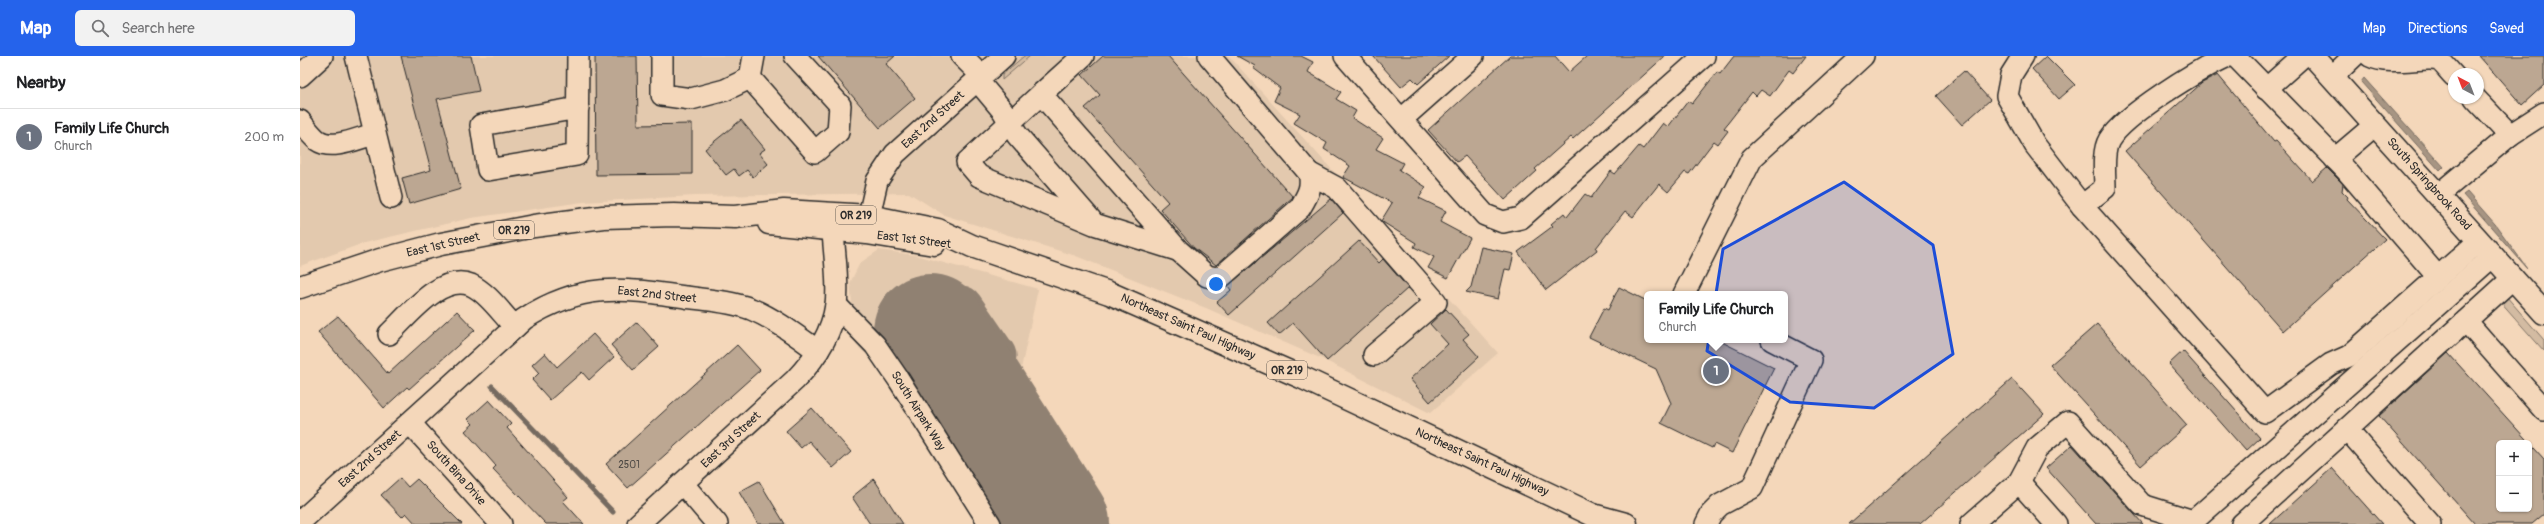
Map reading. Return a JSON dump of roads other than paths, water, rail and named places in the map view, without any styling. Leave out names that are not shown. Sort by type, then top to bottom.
[{"type":"main road","name":"South Springbrook Road","points":[[2313,56],[2544,313]]},
{"type":"main road","name":"East 1st Street","points":[[300,287],[380,260],[441,244],[534,226],[603,217],[674,215],[735,217],[784,211],[869,216],[938,230],[972,246]]},
{"type":"main road","name":"East 1st Street","points":[[735,217],[782,226],[833,230],[935,244],[972,246]]},
{"type":"main road","name":"Northeast Saint Paul Highway","points":[[972,246],[1109,293],[1187,325],[1308,380],[1599,520],[1626,524]]},
{"type":"street","points":[[300,76],[322,56]]},
{"type":"street","points":[[356,56],[391,198]]},
{"type":"street","points":[[578,56],[578,108],[577,155],[488,170],[481,125],[578,108]]},
{"type":"street","points":[[662,56],[662,95],[691,99],[725,90],[750,78]]},
{"type":"street","points":[[750,78],[754,56]]},
{"type":"street","points":[[750,78],[815,152],[838,132],[840,105],[794,56]]},
{"type":"street","points":[[962,56],[1003,111],[1018,135],[1094,224]]},
{"type":"street","name":"East 2nd Street","points":[[869,216],[877,181],[885,168],[906,144],[1004,56]]},
{"type":"street","points":[[1083,56],[967,162],[979,176],[1094,224],[1178,250]]},
{"type":"street","points":[[1209,56],[1310,173],[1337,188],[1436,302],[1374,355]]},
{"type":"street","points":[[1345,56],[1485,215],[1503,222],[1521,218],[1704,56]]},
{"type":"street","points":[[1402,119],[1473,56]]},
{"type":"street","points":[[1686,291],[1752,158],[1863,56]]},
{"type":"street","points":[[2023,56],[2011,75],[2007,96],[2035,145],[2082,206],[2265,412],[2332,364],[2349,356],[2438,277],[2486,248]]},
{"type":"street","points":[[2082,206],[2105,188],[2109,140],[2134,115],[2201,68],[2228,56]]},
{"type":"street","points":[[2235,56],[2335,159],[2438,277]]},
{"type":"street","points":[[2266,88],[2303,56]]},
{"type":"street","points":[[2332,77],[2354,56]]},
{"type":"street","points":[[2370,56],[2389,60],[2430,56],[2438,59],[2448,70]]},
{"type":"street","points":[[1041,94],[1178,250],[1207,276],[1216,278],[1222,276],[1300,208],[1308,194],[1311,181],[1310,173]]},
{"type":"street","points":[[2481,104],[2510,135]]},
{"type":"street","points":[[2438,194],[2510,135],[2544,112]]},
{"type":"street","points":[[300,121],[317,140],[334,145],[374,134]]},
{"type":"street","points":[[2335,159],[2375,125]]},
{"type":"street","points":[[818,351],[836,305],[833,230]]},
{"type":"street","points":[[1971,524],[2019,482],[2037,448],[2068,422],[2142,505],[2191,523],[2486,248]]},
{"type":"street","points":[[2242,524],[2513,278]]},
{"type":"street","points":[[389,334],[438,289],[449,283],[471,285],[486,296],[515,327]]},
{"type":"street","name":"East 2nd Street","points":[[300,522],[515,327],[548,304],[582,293],[624,289],[733,303],[766,316],[818,351]]},
{"type":"street","name":"South Airpark Way","points":[[836,305],[875,345],[899,380],[990,524]]},
{"type":"street","points":[[2466,321],[2544,410]]},
{"type":"street","points":[[1706,524],[1711,514],[1720,505],[1752,488],[1811,360],[1778,343]]},
{"type":"street","name":"East 3rd Street","points":[[638,524],[795,380],[818,351]]},
{"type":"street","name":"South Bina Drive","points":[[410,423],[501,524]]},
{"type":"street","points":[[2347,429],[2430,524]]},
{"type":"street","points":[[2019,482],[2056,524]]},
{"type":"street","points":[[683,484],[717,524]]},
{"type":"waterway","points":[[492,386],[613,512]]},
{"type":"place","name":"Family Life Church","points":[[1716,371]]}]
